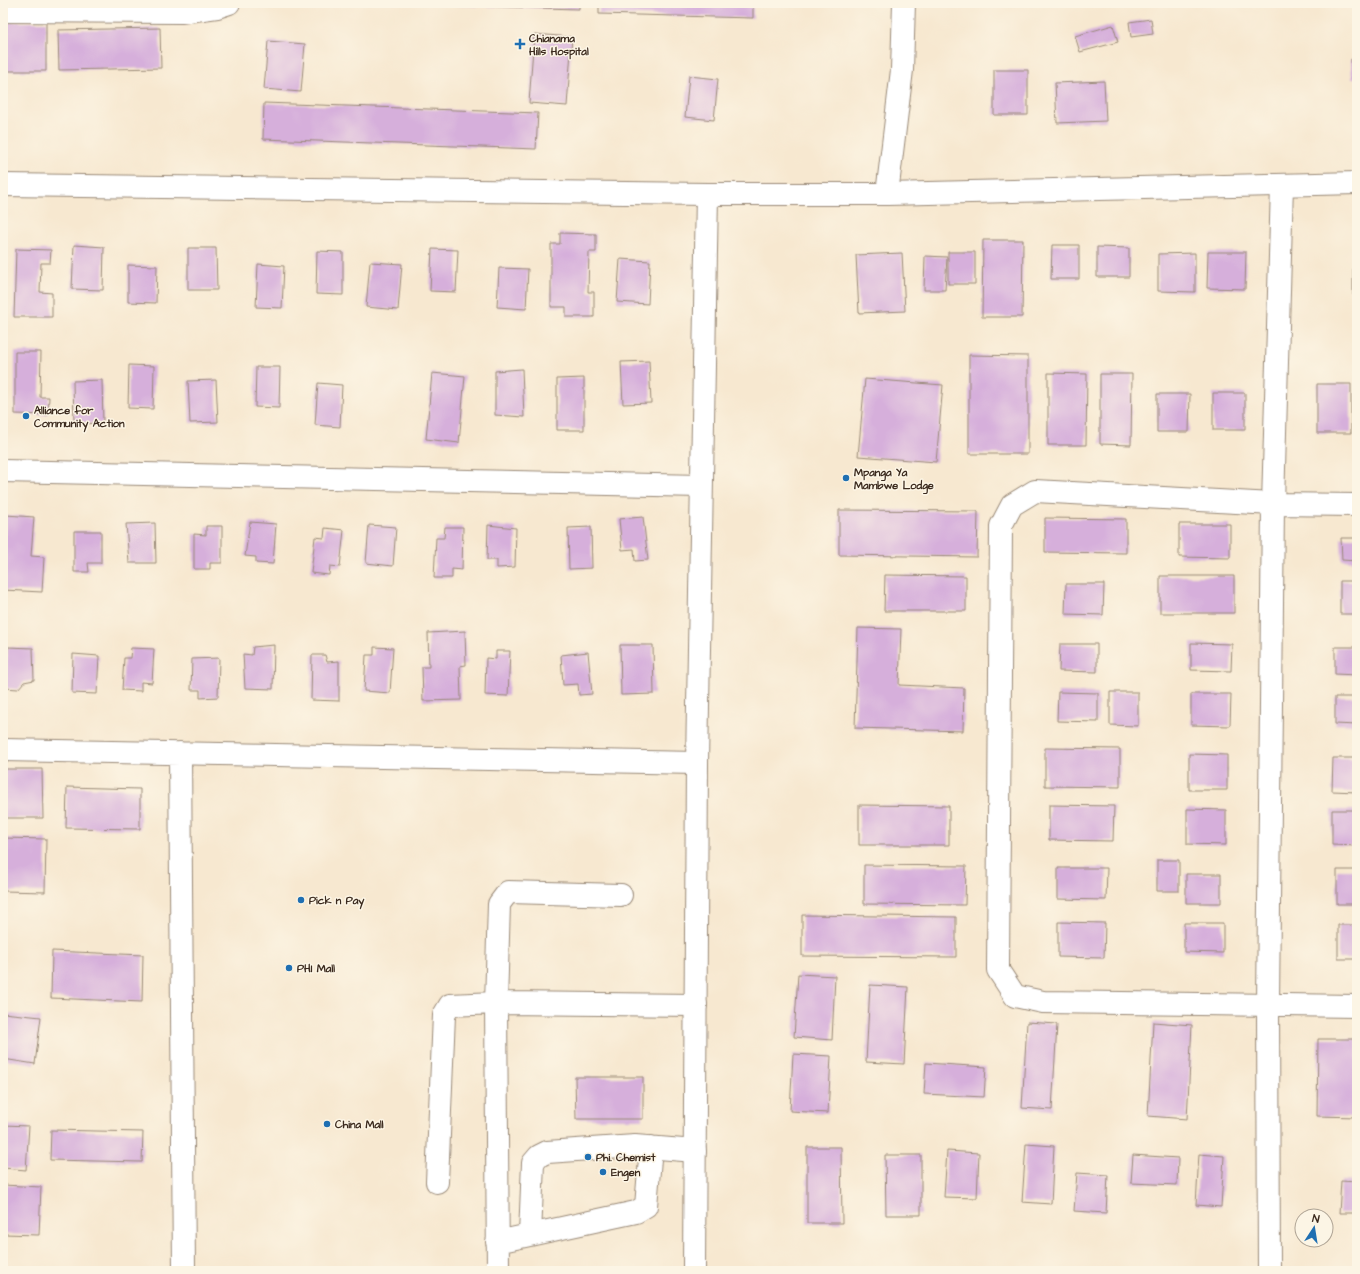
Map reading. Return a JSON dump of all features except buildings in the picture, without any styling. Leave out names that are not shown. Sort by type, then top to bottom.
[{"type":"street","points":[[3,11],[181,12],[217,7],[229,3]]},
{"type":"street","points":[[887,194],[902,70],[904,3]]},
{"type":"street","points":[[3,185],[707,194],[887,194],[1357,183]]},
{"type":"street","points":[[1268,1271],[1268,1005],[1273,504],[1282,185]]},
{"type":"street","points":[[694,1271],[697,763],[707,194]]},
{"type":"street","points":[[3,471],[701,486]]},
{"type":"street","points":[[1357,505],[1273,504],[1035,491],[1012,505],[1001,526],[998,970],[1015,996],[1043,1002],[1357,1006]]},
{"type":"street","points":[[3,750],[697,763]]},
{"type":"street","points":[[180,753],[184,1271]]},
{"type":"street","points":[[498,1271],[496,1003],[499,904],[508,892],[621,895]]},
{"type":"street","points":[[437,1182],[444,1015],[450,1005],[496,1003],[696,1005]]},
{"type":"street","points":[[530,1235],[533,1163],[538,1156],[547,1152],[582,1148],[635,1146],[695,1151]]},
{"type":"street","points":[[497,1242],[636,1212],[646,1206],[651,1147]]},
{"type":"place","name":"Chianama Hills Hospital","points":[[520,44]]},
{"type":"place","name":"Alliance for Community Action","points":[[26,416]]},
{"type":"place","name":"Mpanga Ya Mambwe Lodge","points":[[846,478]]},
{"type":"place","name":"Pick n Pay","points":[[301,900]]},
{"type":"place","name":"PHI Mall","points":[[289,968]]},
{"type":"place","name":"China Mall","points":[[327,1124]]},
{"type":"place","name":"Phi. Chemist","points":[[588,1157]]},
{"type":"place","name":"Engen","points":[[603,1172]]}]
